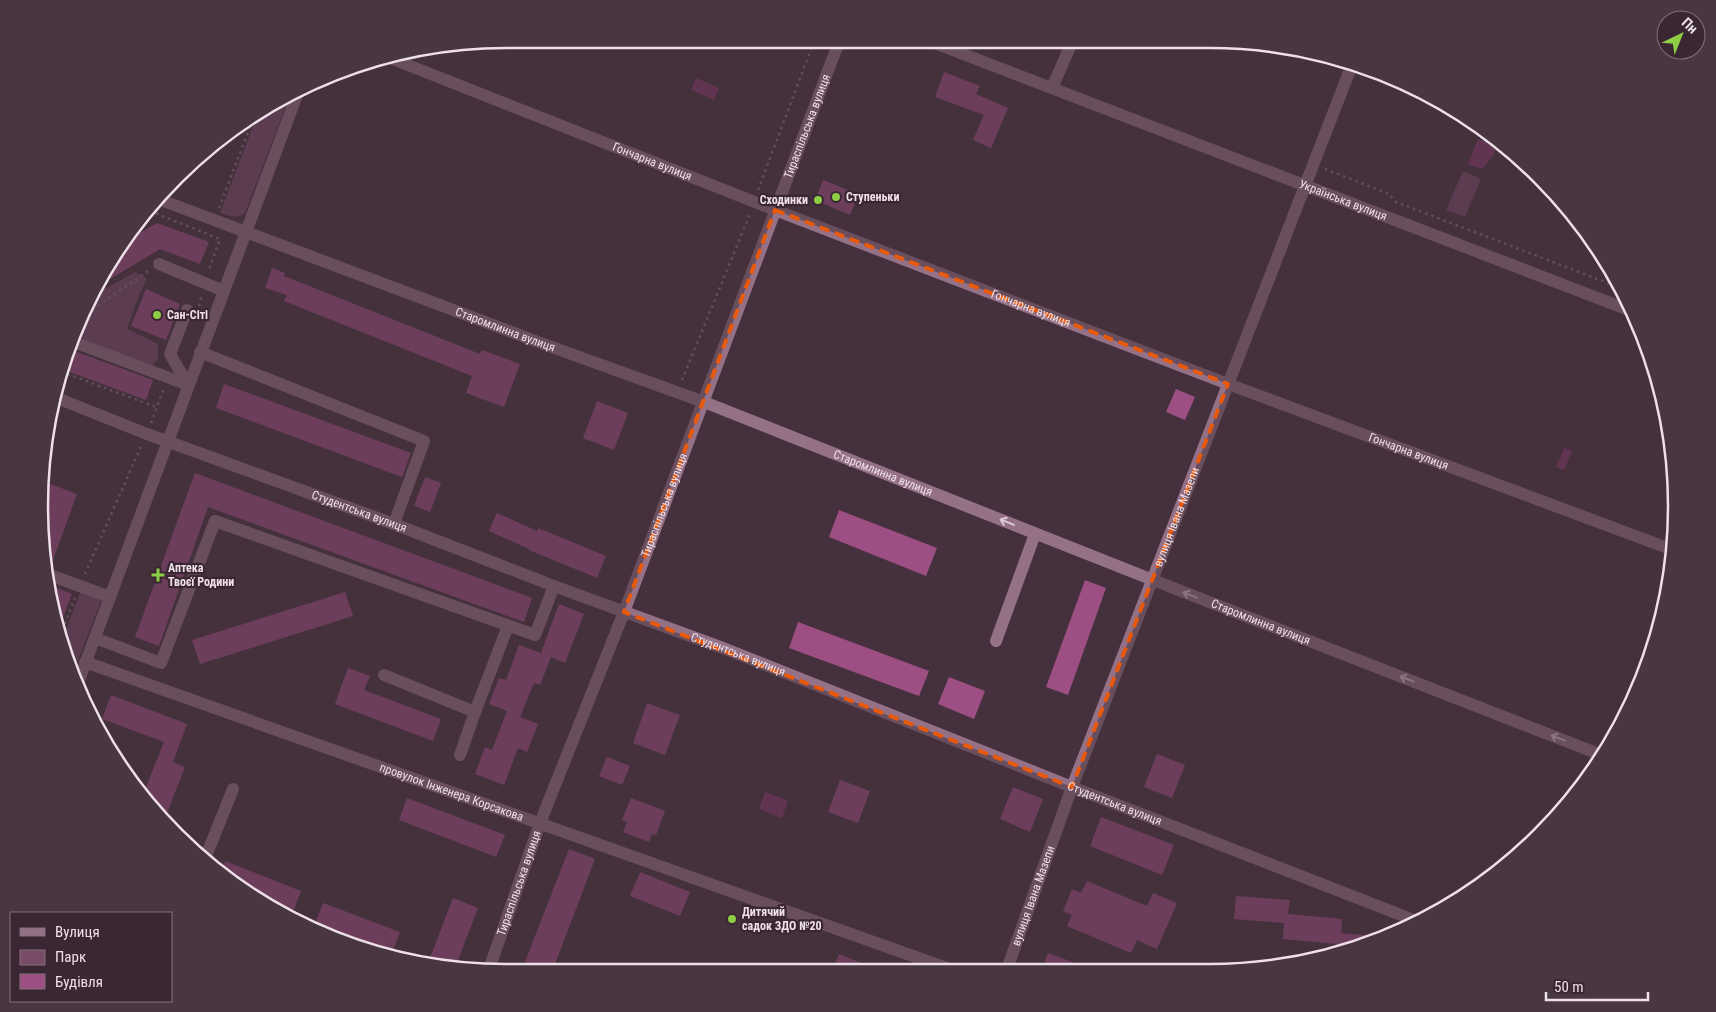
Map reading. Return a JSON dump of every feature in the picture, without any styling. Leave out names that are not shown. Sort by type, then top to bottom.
[{"type":"street","name":"Тираспільська вулиця","points":[[491,964],[540,823],[624,612],[837,48]]},
{"type":"street","name":"Українська вулиця","points":[[948,48],[1623,308]]},
{"type":"street","points":[[1052,88],[1070,48]]},
{"type":"street","name":"Гончарна вулиця","points":[[397,61],[754,202],[1228,384],[1667,548]]},
{"type":"street","name":"вулиця Івана Мазепи","points":[[1009,964],[1072,787],[1350,70]]},
{"type":"street","points":[[80,676],[295,99]]},
{"type":"street","name":"Старомлинна вулиця","points":[[164,201],[538,342],[704,402],[1035,534],[1596,753]]},
{"type":"street","points":[[159,264],[224,291]]},
{"type":"street","points":[[187,310],[170,354],[188,385]]},
{"type":"street","points":[[78,343],[188,385]]},
{"type":"street","points":[[200,352],[424,441],[394,524]]},
{"type":"street","name":"Студентська вулиця","points":[[60,399],[147,434],[394,524],[722,648],[1410,918]]},
{"type":"street","points":[[94,638],[161,663],[215,521],[535,635],[554,586]]},
{"type":"street","points":[[996,641],[1035,534]]},
{"type":"street","points":[[53,576],[110,597]]},
{"type":"street","points":[[460,755],[508,626]]},
{"type":"street","name":"провулок Інженера Корсакова","points":[[86,662],[936,964]]},
{"type":"street","points":[[384,675],[475,712]]},
{"type":"street","points":[[207,853],[233,789]]},
{"type":"path","points":[[677,393],[754,202],[812,48]]},
{"type":"path","points":[[217,221],[220,203],[250,126]]},
{"type":"path","points":[[1314,165],[1389,194],[1396,202],[1611,284]]},
{"type":"path","points":[[154,213],[220,239]]},
{"type":"path","points":[[92,310],[159,264]]},
{"type":"path","points":[[67,375],[156,407]]},
{"type":"path","points":[[64,627],[147,434]]},
{"type":"highlighted area","points":[[775,210],[1228,384],[1072,787],[624,612]]},
{"type":"green space","points":[[287,104],[245,213],[230,216],[220,213],[254,123]]},
{"type":"green space","points":[[1463,171],[1481,179],[1465,217],[1446,210]]},
{"type":"green space","points":[[135,272],[147,279],[127,329],[158,344],[158,359],[150,367],[79,339],[102,291]]},
{"type":"green space","points":[[81,590],[102,598],[76,665],[65,632]]},
{"type":"shaded area","points":[[696,78],[719,88],[714,100],[691,90]]},
{"type":"shaded area","points":[[1478,139],[1496,148],[1493,156],[1482,169],[1468,164]]},
{"type":"shaded area","points":[[1564,448],[1572,451],[1564,470],[1556,467]]},
{"type":"shaded area","points":[[765,792],[788,801],[782,818],[759,809]]},
{"type":"building","points":[[944,72],[980,86],[976,94],[1008,108],[991,148],[973,140],[984,115],[935,97]]},
{"type":"building","name":"Ступеньки","points":[[823,180],[858,194],[850,215],[815,200]]},
{"type":"building","points":[[157,223],[209,242],[200,264],[160,249],[107,281],[136,235]]},
{"type":"building","points":[[272,268],[285,273],[284,276],[480,354],[482,350],[520,364],[504,407],[466,393],[472,376],[284,301],[287,295],[265,288]]},
{"type":"building","points":[[146,289],[180,304],[166,340],[131,326]]},
{"type":"building","points":[[75,351],[153,380],[146,400],[68,371]]},
{"type":"building","points":[[224,384],[411,453],[402,477],[216,408]]},
{"type":"building","points":[[1176,389],[1195,397],[1185,420],[1166,412]]},
{"type":"building","points":[[597,401],[628,413],[614,450],[583,438]]},
{"type":"building","points":[[195,473],[532,598],[524,622],[208,507],[159,646],[135,637]]},
{"type":"building","points":[[425,477],[441,483],[430,512],[414,506]]},
{"type":"building","points":[[48,483],[77,494],[53,560],[50,559],[48,536]]},
{"type":"building","points":[[839,510],[937,548],[926,576],[829,537]]},
{"type":"building","points":[[497,513],[537,531],[538,528],[606,556],[597,578],[489,531]]},
{"type":"building","points":[[1085,580],[1106,588],[1068,695],[1046,687]]},
{"type":"building","points":[[55,587],[72,594],[62,620]]},
{"type":"building","points":[[345,592],[353,616],[200,664],[192,640]]},
{"type":"building","points":[[559,604],[584,614],[565,663],[551,657],[540,685],[534,683],[520,717],[538,724],[527,752],[518,748],[504,785],[475,774],[485,747],[492,750],[507,711],[489,704],[499,678],[506,680],[519,645],[541,653]]},
{"type":"building","points":[[798,622],[929,671],[919,696],[789,648]]},
{"type":"building","points":[[348,668],[370,676],[364,690],[441,719],[433,741],[335,704]]},
{"type":"building","points":[[949,677],[985,691],[974,719],[938,704]]},
{"type":"building","points":[[111,695],[187,724],[173,762],[185,767],[167,814],[145,789],[164,742],[102,719]]},
{"type":"building","points":[[647,703],[680,715],[665,755],[633,743]]},
{"type":"building","points":[[1157,754],[1185,765],[1172,798],[1144,787]]},
{"type":"building","points":[[607,757],[630,766],[622,785],[599,776]]},
{"type":"building","points":[[840,780],[870,791],[858,823],[828,812]]},
{"type":"building","points":[[1013,787],[1043,799],[1030,832],[1000,819]]},
{"type":"building","points":[[407,798],[505,835],[496,857],[399,820]]},
{"type":"building","points":[[631,798],[665,811],[656,835],[652,834],[649,842],[623,832],[627,822],[622,820]]},
{"type":"building","points":[[1101,817],[1174,845],[1162,875],[1090,846]]},
{"type":"building","points":[[569,849],[595,859],[555,964],[524,964]]},
{"type":"building","points":[[225,861],[301,891],[293,912],[251,887],[223,867]]},
{"type":"building","points":[[640,872],[690,892],[680,916],[630,896]]},
{"type":"building","points":[[1087,881],[1147,906],[1153,893],[1177,903],[1157,949],[1137,940],[1131,953],[1067,926],[1072,915],[1063,911],[1072,889],[1081,893]]},
{"type":"building","points":[[1236,896],[1290,900],[1288,914],[1342,919],[1341,933],[1370,936],[1338,946],[1338,944],[1283,939],[1284,923],[1234,919]]},
{"type":"building","points":[[453,898],[478,908],[457,962],[430,958]]},
{"type":"building","points":[[323,903],[400,932],[393,950],[359,940],[316,923]]},
{"type":"building","points":[[1048,953],[1077,964],[1044,964]]},
{"type":"building","points":[[839,954],[863,964],[835,964]]},
{"type":"place","name":"Ступеньки","points":[[836,197]]},
{"type":"place","name":"Сходинки","points":[[818,200]]},
{"type":"place","name":"Сан-Сіті","points":[[157,315]]},
{"type":"place","name":"Аптека Твоєї Родини","points":[[158,575]]},
{"type":"place","name":"Дитячий садок ЗДО №20","points":[[732,919]]}]
